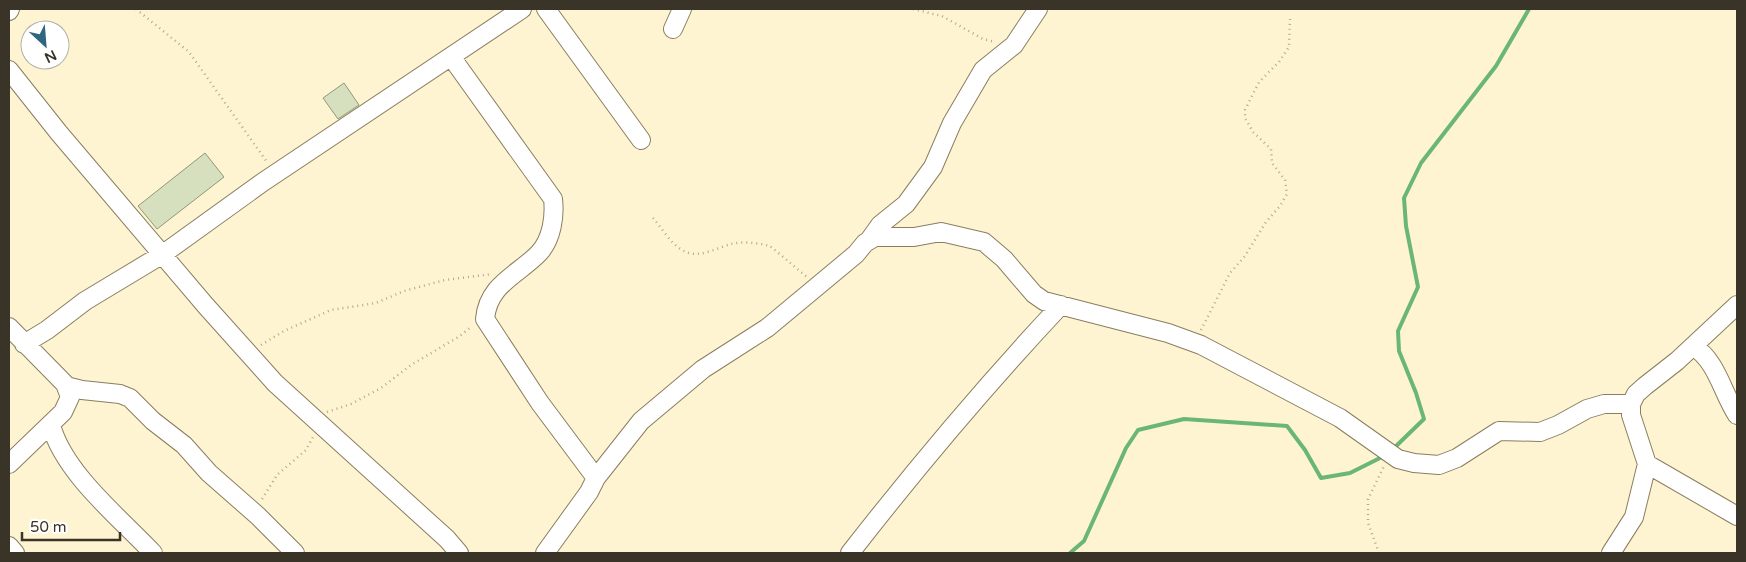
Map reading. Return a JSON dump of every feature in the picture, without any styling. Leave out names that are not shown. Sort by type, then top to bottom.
[{"type":"street","points":[[24,344],[47,330],[85,301],[163,254],[276,174],[452,58],[522,9]]},
{"type":"street","points":[[546,9],[641,140]]},
{"type":"street","points":[[673,29],[682,9]]},
{"type":"street","points":[[545,553],[625,439],[660,405],[703,369],[767,328],[856,254],[880,225],[906,204],[933,167],[952,123],[982,70],[1014,45],[1038,9]]},
{"type":"street","points":[[452,58],[553,199],[554,212],[545,244],[539,253],[511,276],[493,296],[486,307],[486,319],[495,337],[513,360],[540,403],[596,478]]},
{"type":"street","points":[[9,70],[59,133],[275,383],[447,539],[459,553]]},
{"type":"street","points":[[870,239],[885,236],[914,237],[941,232],[984,242],[1004,259],[1034,294],[1044,301],[1194,343],[1340,418],[1374,440],[1398,459],[1414,463],[1439,465],[1457,458],[1499,431],[1540,432],[1558,425],[1587,408],[1604,404],[1631,404]]},
{"type":"street","points":[[850,553],[924,458],[1002,367],[1060,305]]},
{"type":"street","points":[[1611,553],[1634,517],[1647,464],[1633,422],[1631,404],[1636,394],[1693,346],[1737,305]]},
{"type":"street","points":[[9,327],[66,386],[70,397],[68,404],[51,425],[9,464]]},
{"type":"street","points":[[1693,346],[1705,353],[1727,400],[1737,415]]},
{"type":"street","points":[[66,386],[125,395],[153,421],[184,445],[209,473],[295,553]]},
{"type":"street","points":[[51,425],[60,451],[100,499],[153,553]]},
{"type":"street","points":[[1647,464],[1737,516]]},
{"type":"street","points":[[9,546],[15,553]]},
{"type":"path","points":[[136,9],[189,52],[276,174]]},
{"type":"path","points":[[913,9],[954,22],[983,40],[1014,45]]},
{"type":"path","points":[[1194,343],[1230,273],[1245,256],[1266,222],[1280,206],[1287,194],[1285,180],[1272,163],[1271,149],[1250,126],[1245,118],[1245,110],[1258,82],[1279,62],[1289,47],[1290,19]]},
{"type":"path","points":[[653,218],[672,241],[690,253],[702,253],[740,242],[770,246],[817,287]]},
{"type":"path","points":[[249,353],[284,331],[331,310],[376,303],[404,291],[464,276],[485,274],[511,276]]},
{"type":"path","points":[[253,512],[277,475],[310,445],[318,420],[330,411],[351,404],[381,388],[411,365],[460,336],[486,314]]},
{"type":"path","points":[[1379,553],[1368,523],[1368,499],[1380,478],[1389,453]]},
{"type":"building","points":[[344,83],[359,105],[338,119],[323,98]]},
{"type":"building","points":[[205,153],[224,177],[157,229],[138,206]]},
{"type":"waterway","points":[[1393,449],[1424,419],[1399,351],[1398,331],[1418,287],[1406,226],[1404,198],[1421,163],[1496,66],[1529,9]]},
{"type":"waterway","points":[[1070,553],[1084,541],[1126,448],[1138,430],[1184,419],[1287,426],[1305,450],[1321,478],[1350,473],[1384,456]]}]
